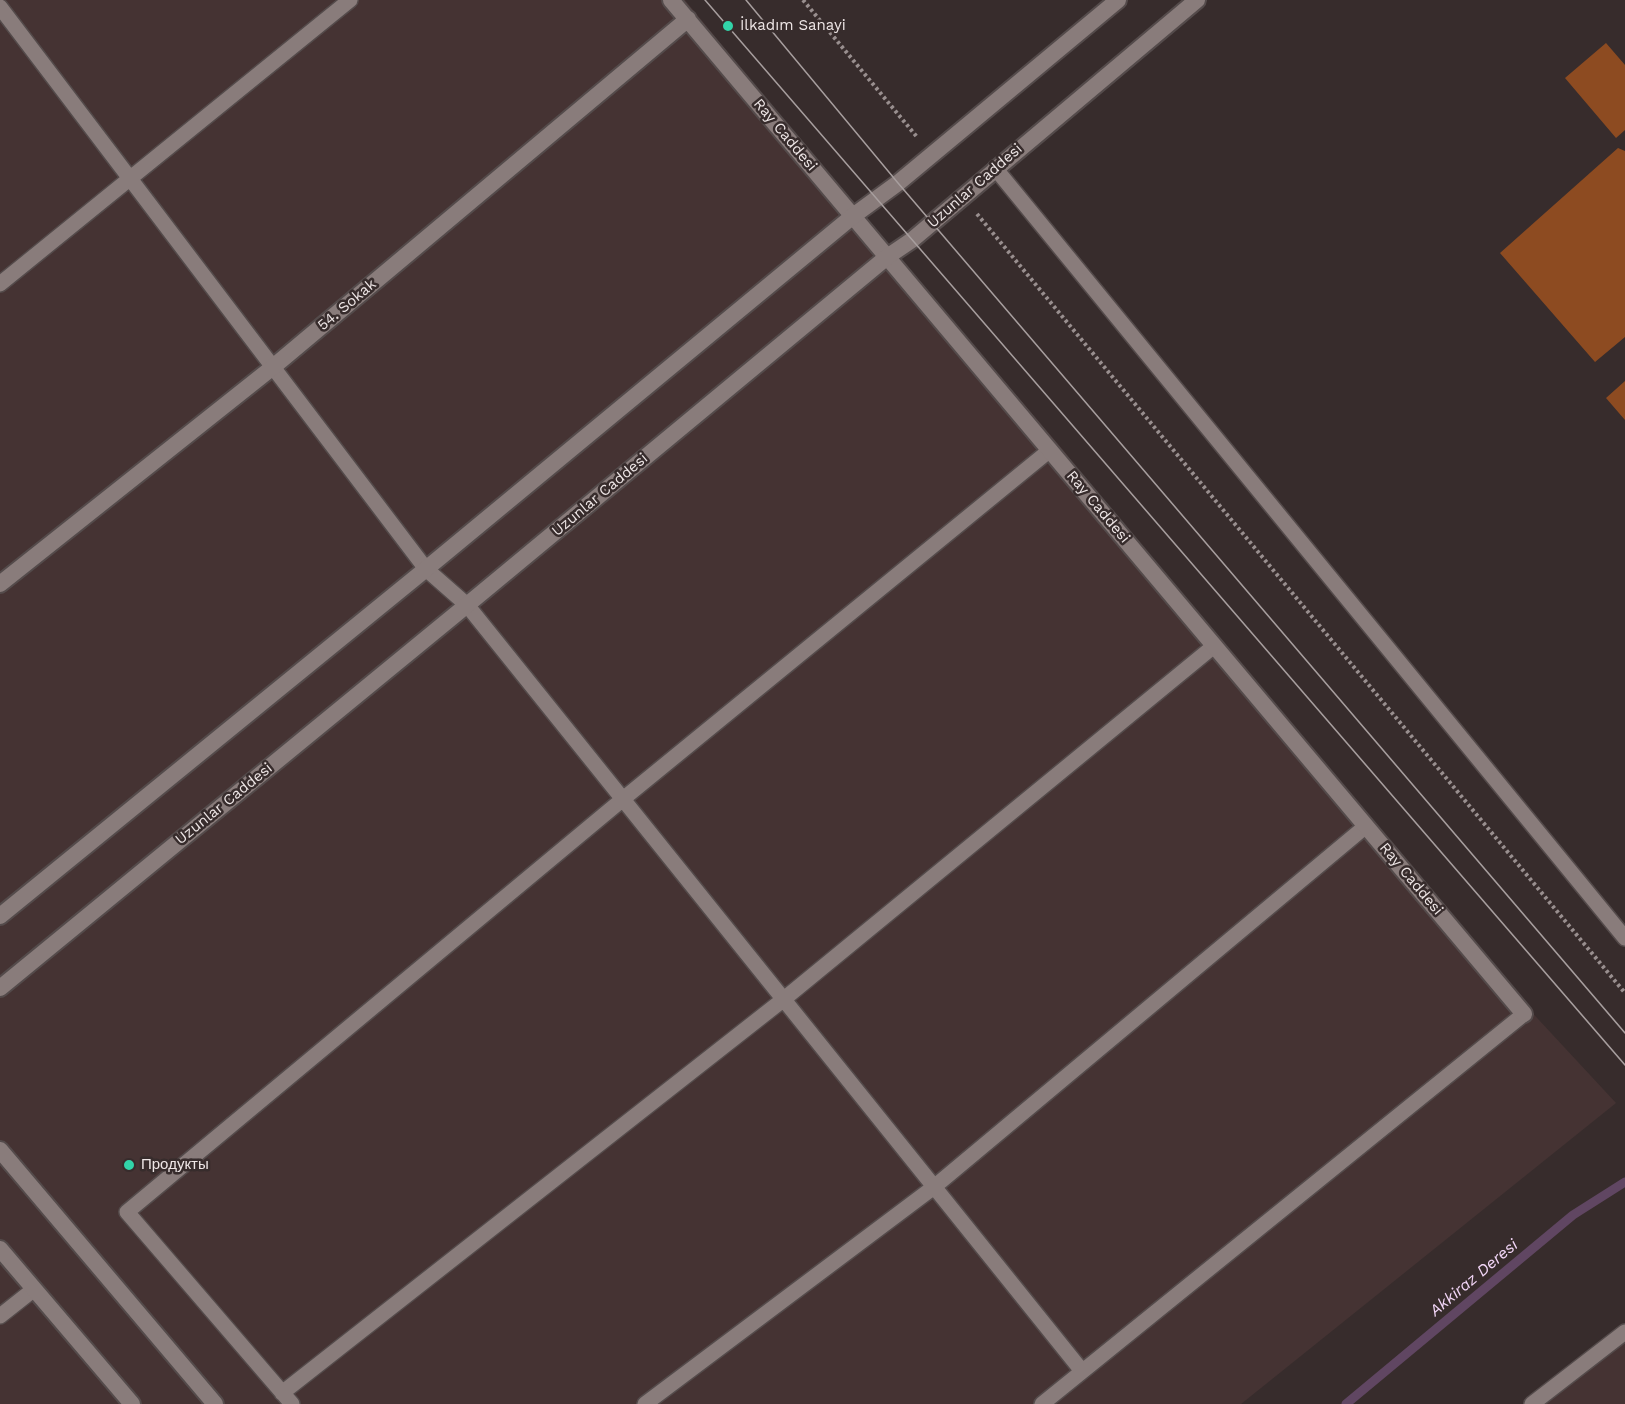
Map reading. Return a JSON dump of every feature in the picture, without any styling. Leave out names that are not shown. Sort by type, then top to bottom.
[{"type":"street","name":"Ray Caddesi","points":[[671,0],[1524,1014]]},
{"type":"street","points":[[0,916],[426,569],[853,216],[878,199],[1118,0]]},
{"type":"street","name":"Uzunlar Caddesi","points":[[0,988],[887,257],[912,240],[1197,0]]},
{"type":"street","name":"54. Sokak","points":[[0,584],[273,367],[688,19]]},
{"type":"street","points":[[0,1150],[215,1404]]},
{"type":"street","points":[[0,1249],[132,1404]]},
{"type":"lane","points":[[0,284],[350,0]]},
{"type":"lane","points":[[0,7],[426,569],[467,605],[1082,1371]]},
{"type":"lane","points":[[995,168],[1625,938]]},
{"type":"lane","points":[[1050,450],[623,799],[128,1212],[287,1398],[783,999],[1215,646]]},
{"type":"lane","points":[[645,1404],[934,1187],[1366,826]]},
{"type":"lane","points":[[1042,1404],[1524,1014]]},
{"type":"lane","points":[[0,1316],[33,1290]]},
{"type":"lane","points":[[1532,1404],[1625,1332]]},
{"type":"path","points":[[803,0],[932,154]]},
{"type":"path","points":[[962,196],[1625,993]]},
{"type":"shaded area","points":[[0,0],[685,0],[826,172],[1064,451],[1344,810],[1616,1103],[1241,1404],[0,1404]]},
{"type":"shaded area","points":[[1625,1336],[1625,1404],[1524,1404]]},
{"type":"building","points":[[1606,43],[1625,65],[1625,130],[1616,138],[1565,78]]},
{"type":"building","points":[[1618,148],[1625,151],[1625,337],[1595,362],[1500,253]]},
{"type":"building","points":[[1625,381],[1625,420],[1606,398]]},
{"type":"waterway","name":"Akkiraz Deresi","points":[[1346,1404],[1573,1215],[1625,1182]]},
{"type":"tram line","points":[[705,0],[1625,1065]]},
{"type":"tram line","points":[[746,0],[898,183],[1625,1033]]},
{"type":"place","name":"İlkadım Sanayi","points":[[728,26]]},
{"type":"place","name":"Продукты","points":[[129,1165]]}]
